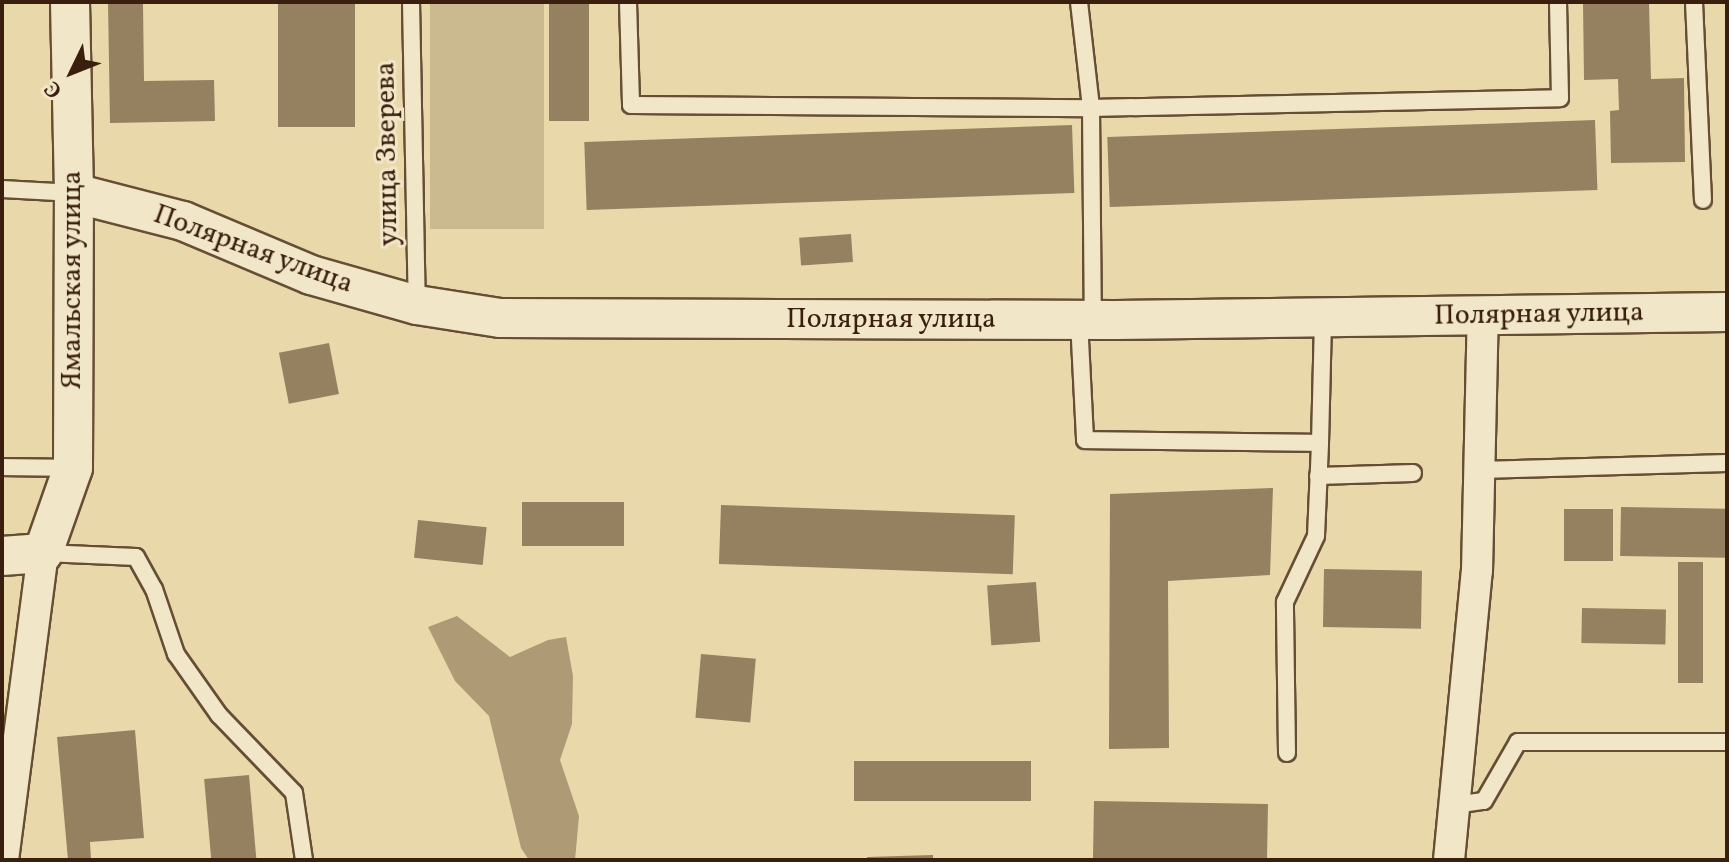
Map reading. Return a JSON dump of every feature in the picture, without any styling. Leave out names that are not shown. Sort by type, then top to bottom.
[{"type":"street","name":"Ямальская улица","points":[[43,553],[73,468],[74,193],[70,2]]},
{"type":"street","name":"Полярная улица","points":[[74,193],[183,221],[311,275],[417,305],[500,318],[1086,320],[1727,312]]},
{"type":"street","points":[[1449,860],[1477,571],[1483,316]]},
{"type":"street","points":[[2,556],[43,553],[3,860]]},
{"type":"lane","name":"улица Зверева","points":[[411,2],[417,305]]},
{"type":"lane","points":[[628,2],[631,105],[1091,108],[1560,98],[1558,2]]},
{"type":"lane","points":[[1079,2],[1091,108],[1085,440],[1320,443]]},
{"type":"lane","points":[[1694,2],[1703,200]]},
{"type":"lane","points":[[2,189],[74,193]]},
{"type":"lane","points":[[1287,753],[1285,602],[1316,536],[1323,318]]},
{"type":"lane","points":[[1480,470],[1727,463]]},
{"type":"lane","points":[[2,467],[73,468]]},
{"type":"lane","points":[[1318,476],[1413,473]]},
{"type":"lane","points":[[43,553],[136,557],[154,589],[176,654],[219,715],[294,793],[304,860]]},
{"type":"lane","points":[[1454,805],[1484,801],[1518,742],[1727,742]]},
{"type":"shaded area","points":[[430,2],[544,2],[544,229],[430,229]]},
{"type":"shaded area","points":[[457,616],[510,657],[548,640],[566,637],[573,676],[572,724],[560,760],[579,816],[575,860],[529,860],[521,848],[489,716],[455,681],[428,627]]},
{"type":"building","points":[[108,2],[143,2],[144,81],[214,80],[215,121],[110,123]]},
{"type":"building","points":[[278,2],[355,2],[355,127],[278,127]]},
{"type":"building","points":[[549,2],[589,2],[589,121],[549,121]]},
{"type":"building","points":[[1583,2],[1649,2],[1651,79],[1684,78],[1685,162],[1611,163],[1610,111],[1619,110],[1618,79],[1584,80]]},
{"type":"building","points":[[1595,120],[1597,190],[1110,207],[1107,137]]},
{"type":"building","points":[[1072,125],[1074,193],[587,210],[584,142]]},
{"type":"building","points":[[851,234],[853,262],[801,266],[799,238]]},
{"type":"building","points":[[329,343],[339,394],[289,404],[279,353]]},
{"type":"building","points":[[1273,488],[1270,575],[1168,581],[1169,748],[1109,749],[1110,494]]},
{"type":"building","points":[[522,502],[624,502],[624,546],[522,546]]},
{"type":"building","points":[[721,505],[1015,515],[1013,574],[719,564]]},
{"type":"building","points":[[1621,507],[1727,509],[1726,558],[1620,556]]},
{"type":"building","points":[[1564,509],[1613,509],[1613,561],[1564,561]]},
{"type":"building","points":[[418,520],[487,527],[483,565],[414,558]]},
{"type":"building","points":[[1678,562],[1703,562],[1703,683],[1678,683]]},
{"type":"building","points":[[1324,569],[1422,571],[1421,629],[1323,627]]},
{"type":"building","points":[[1036,582],[1040,642],[991,645],[987,585]]},
{"type":"building","points":[[1582,608],[1666,609],[1665,644],[1581,643]]},
{"type":"building","points":[[701,654],[756,659],[750,723],[695,718]]},
{"type":"building","points":[[135,730],[144,838],[90,842],[91,860],[68,860],[57,737]]},
{"type":"building","points":[[854,761],[1031,761],[1031,801],[854,801]]},
{"type":"building","points":[[249,775],[256,860],[211,860],[204,779]]},
{"type":"building","points":[[1094,801],[1268,804],[1267,860],[1093,860]]},
{"type":"building","points":[[933,855],[933,860],[867,860],[867,857]]}]
